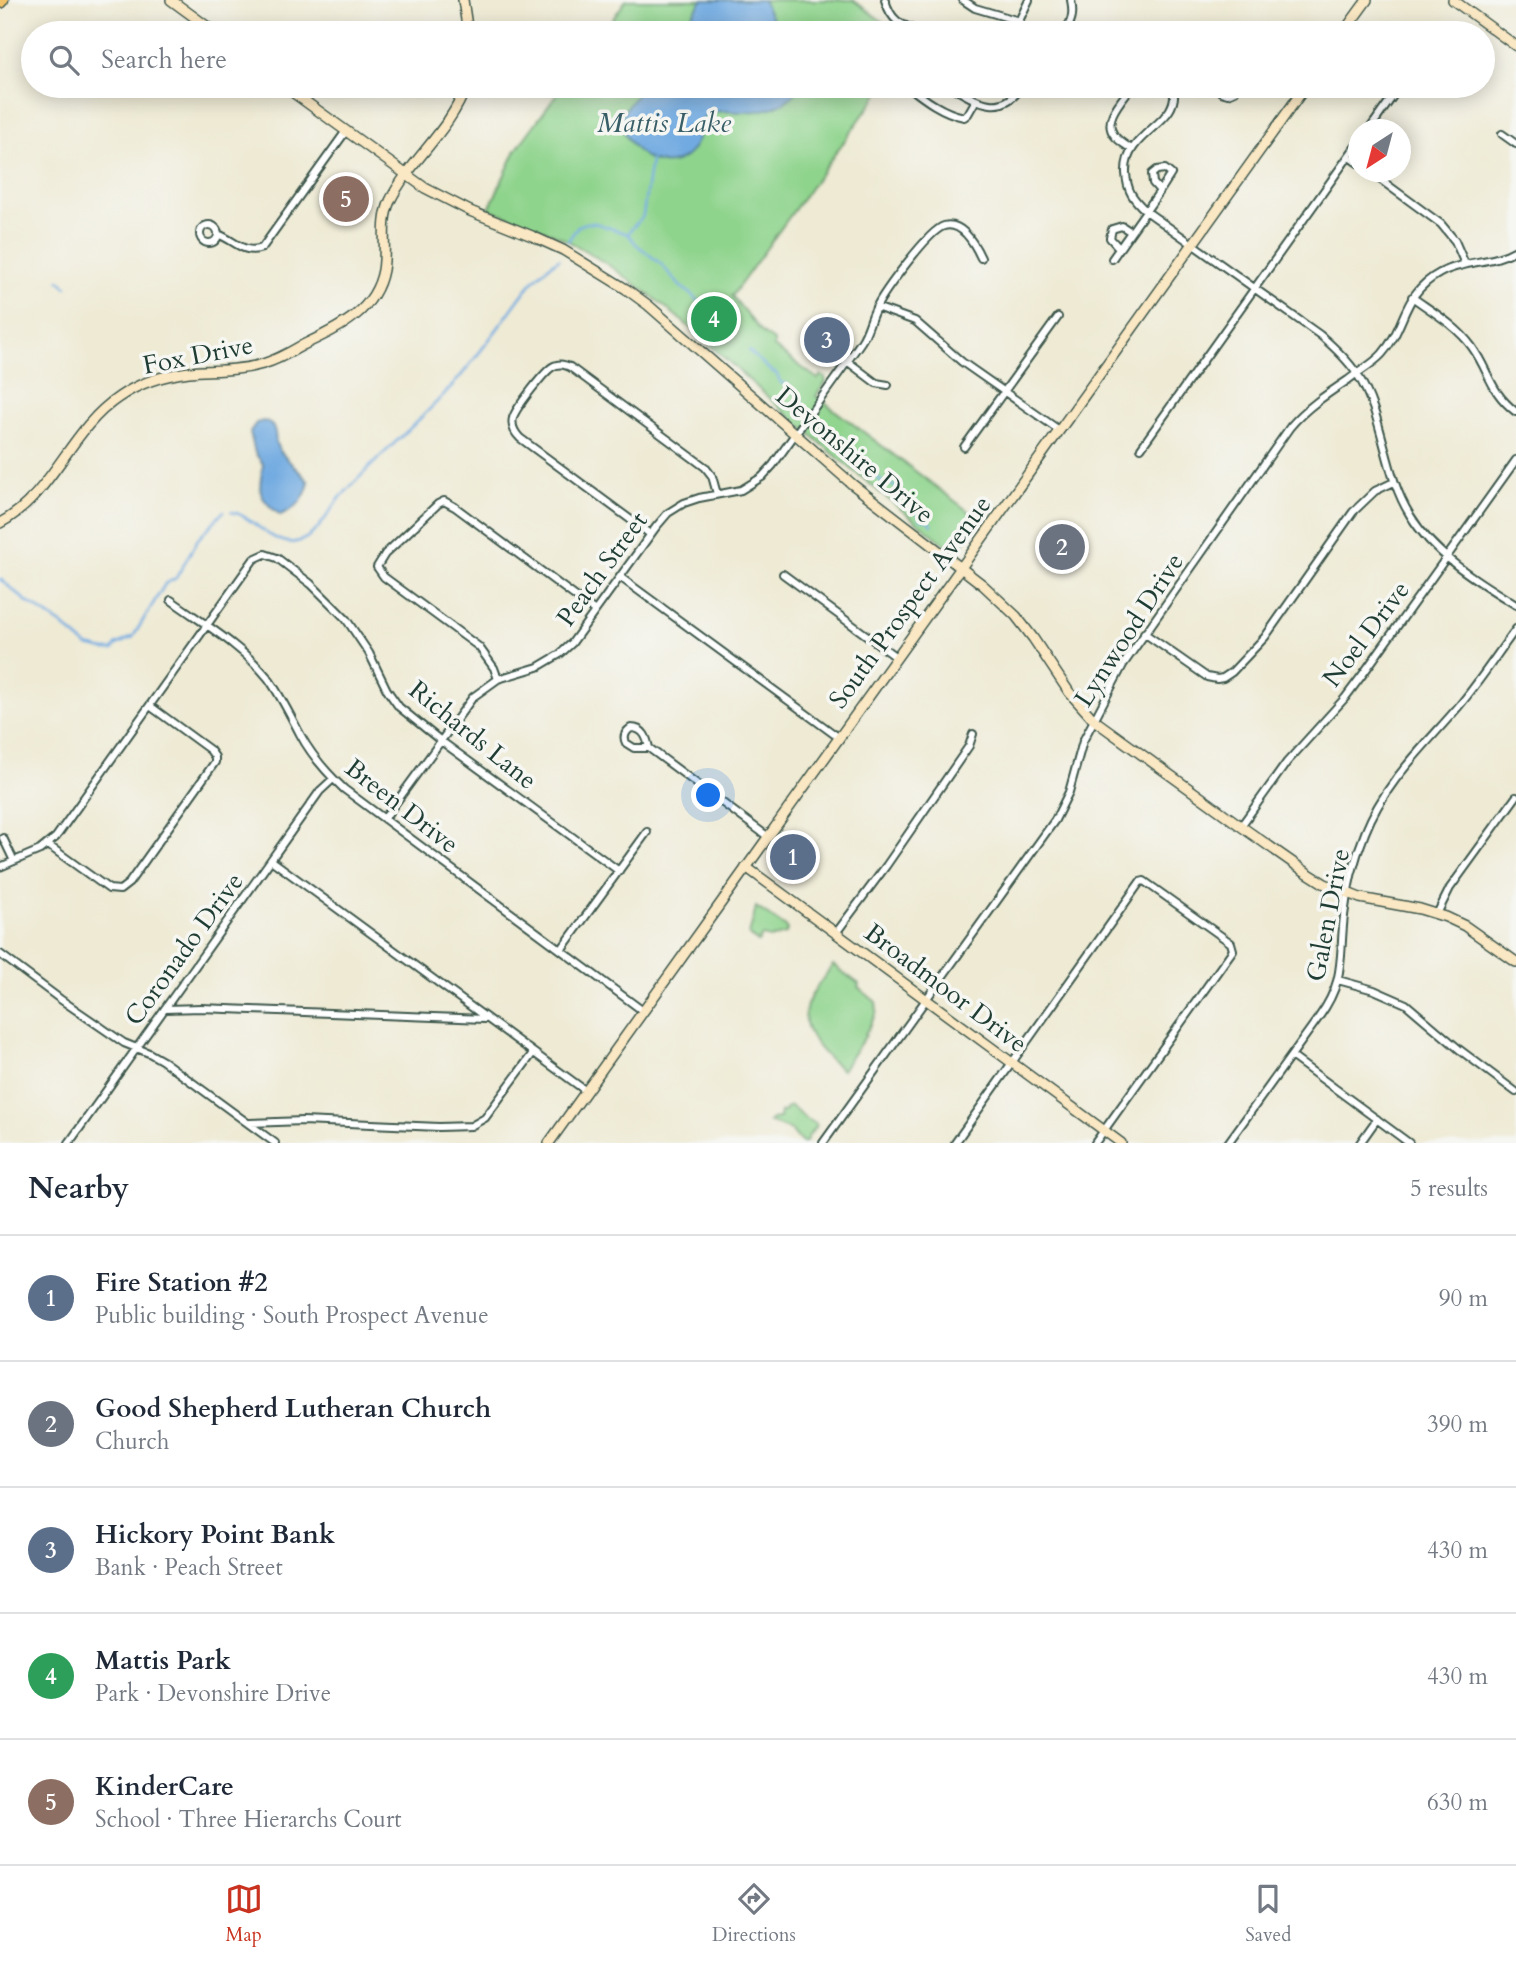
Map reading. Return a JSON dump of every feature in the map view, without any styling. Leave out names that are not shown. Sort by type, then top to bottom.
[{"type":"street","points":[[171,0],[199,21]]},
{"type":"street","points":[[463,0],[466,21]]},
{"type":"street","points":[[885,0],[897,21]]},
{"type":"street","points":[[963,0],[975,8],[1019,21],[1028,0]]},
{"type":"street","points":[[1071,0],[1072,21]]},
{"type":"street","points":[[1352,21],[1367,0]]},
{"type":"street","points":[[1453,0],[1482,21]]},
{"type":"street","points":[[1495,31],[1516,46]]},
{"type":"street","name":"Devonshire Drive","points":[[301,98],[407,176],[445,200],[563,250],[648,305],[871,499],[983,585],[1016,616],[1069,692],[1094,720],[1241,826],[1315,878],[1347,893],[1437,914],[1465,926],[1516,962]]},
{"type":"street","name":"Fox Drive","points":[[0,523],[14,516],[32,501],[89,423],[130,390],[176,374],[243,369],[269,362],[340,328],[355,317],[374,294],[383,271],[386,213],[398,187],[460,98]]},
{"type":"street","points":[[924,98],[957,116],[964,117],[976,100]]},
{"type":"street","points":[[972,98],[987,105],[1010,98]]},
{"type":"street","points":[[1123,98],[1112,114],[1110,123],[1114,136],[1131,149]]},
{"type":"street","points":[[1174,98],[1171,110],[1131,149],[1126,167],[1126,183],[1131,195],[1146,211],[1334,346],[1357,374],[1369,398],[1394,481],[1410,516],[1447,557],[1516,605]]},
{"type":"street","name":"South Prospect Avenue","points":[[549,1143],[1297,98]]},
{"type":"street","points":[[1376,119],[1391,98]]},
{"type":"street","points":[[218,234],[247,250],[262,248],[346,131]]},
{"type":"street","points":[[1502,134],[1516,144]]},
{"type":"street","points":[[1141,448],[1348,158]]},
{"type":"street","points":[[1384,182],[1441,224],[1455,241],[1465,264]]},
{"type":"street","points":[[1112,258],[1160,191]]},
{"type":"street","name":"Peach Street","points":[[384,819],[473,697],[498,679],[538,667],[572,643],[661,520],[675,508],[691,500],[741,490],[762,477],[863,339],[876,307],[893,280],[939,228],[951,225],[956,227],[974,243],[981,258]]},
{"type":"street","points":[[1119,248],[1110,238],[1112,229],[1122,226],[1131,232]]},
{"type":"street","name":"Lynwood Drive","points":[[823,1143],[1055,820],[1069,792],[1080,750],[1123,665],[1300,415],[1384,352],[1412,297],[1428,281],[1439,273],[1465,264],[1488,261],[1516,250]]},
{"type":"street","points":[[1412,297],[1464,337],[1478,355],[1496,392],[1516,412]]},
{"type":"street","points":[[876,307],[915,321],[962,362],[1059,430]]},
{"type":"street","points":[[964,447],[1058,317]]},
{"type":"street","points":[[847,361],[876,383],[888,385]]},
{"type":"street","points":[[650,534],[520,438],[513,430],[514,414],[553,366],[563,364],[570,367],[705,467],[712,476],[717,494]]},
{"type":"street","name":"Noel Drive","points":[[1241,826],[1287,762],[1345,698],[1516,460]]},
{"type":"street","points":[[1144,633],[1207,677],[1217,679],[1227,676],[1265,636],[1353,512],[1375,491],[1394,481]]},
{"type":"street","points":[[498,679],[494,668],[479,647],[384,577],[377,567],[381,558],[438,504],[444,501],[455,507],[595,611]]},
{"type":"street","name":"Richards Lane","points":[[206,626],[254,559],[265,554],[277,558],[328,600],[358,635],[399,707],[441,741],[619,871]]},
{"type":"street","points":[[783,574],[896,657]]},
{"type":"street","points":[[620,577],[838,737]]},
{"type":"street","name":"Breen Drive","points":[[171,600],[237,648],[265,676],[282,699],[310,751],[344,789],[643,1011]]},
{"type":"street","points":[[0,867],[40,850],[55,837],[206,626]]},
{"type":"street","name":"Galen Drive","points":[[1228,1143],[1324,1010],[1338,980],[1343,918],[1351,872],[1366,831],[1386,792],[1417,751],[1462,702],[1516,629]]},
{"type":"street","points":[[48,845],[109,889],[120,890],[129,883],[215,762],[214,754],[210,750],[150,706]]},
{"type":"street","points":[[836,933],[969,746],[973,734]]},
{"type":"street","points":[[649,748],[767,836]]},
{"type":"street","name":"Coronado Drive","points":[[69,1143],[320,791],[333,779]]},
{"type":"street","points":[[1437,914],[1450,888],[1516,797]]},
{"type":"street","points":[[561,950],[647,832]]},
{"type":"street","points":[[3,838],[14,861]]},
{"type":"street","points":[[271,860],[586,1091]]},
{"type":"street","name":"Broadmoor Drive","points":[[746,867],[1121,1143]]},
{"type":"street","points":[[955,1143],[1140,882],[1144,881],[1231,943],[1233,950],[1095,1143]]},
{"type":"street","points":[[0,954],[100,1028],[124,1043],[163,1061],[275,1143]]},
{"type":"street","points":[[1338,980],[1374,990],[1406,1004],[1460,1050],[1516,1092]]},
{"type":"street","points":[[165,1009],[201,1008],[486,1019]]},
{"type":"street","points":[[250,1123],[303,1121],[471,1126],[485,1118],[533,1053]]},
{"type":"street","points":[[1290,1056],[1409,1143]]},
{"type":"street","points":[[1360,1143],[1377,1119]]},
{"type":"green space","points":[[626,0],[853,0],[882,21],[611,21]]},
{"type":"green space","points":[[554,98],[875,98],[732,296],[761,332],[774,341],[774,347],[818,379],[821,375],[825,378],[826,382],[816,396],[980,520],[957,552],[849,467],[686,324],[606,263],[566,240],[489,209],[516,150]]},
{"type":"green space","points":[[756,907],[787,928],[786,934],[771,938],[762,936],[758,942],[749,935]]},
{"type":"green space","points":[[833,965],[859,984],[858,987],[876,1002],[877,1012],[866,1035],[842,1070],[816,1044],[805,1018],[810,998]]},
{"type":"green space","points":[[791,1106],[816,1124],[806,1142],[801,1142],[791,1130],[769,1122],[779,1118],[780,1112]]},
{"type":"water","points":[[702,0],[763,0],[773,21],[689,21]]},
{"type":"water","name":"Mattis Lake","points":[[634,98],[789,98],[765,109],[708,114],[702,121],[691,152],[673,163],[651,160],[636,149],[620,123]]},
{"type":"water","points":[[263,421],[274,429],[278,448],[309,482],[299,503],[280,515],[261,493],[263,464],[255,453],[250,432],[256,423]]},
{"type":"waterway","points":[[628,234],[643,215],[651,160]]},
{"type":"waterway","points":[[568,241],[578,226],[586,223],[595,223],[628,234],[724,327]]},
{"type":"waterway","points":[[231,512],[246,518],[278,540],[296,542],[310,535],[355,482],[460,377],[531,284],[559,259]]},
{"type":"waterway","points":[[59,280],[67,287]]},
{"type":"waterway","points":[[749,351],[776,373],[781,383],[787,384],[802,400]]},
{"type":"waterway","points":[[823,420],[826,426],[872,466],[875,475],[884,484],[887,482],[898,489],[911,502],[921,519],[932,525]]},
{"type":"waterway","points":[[0,579],[87,646],[113,650],[116,645],[133,637],[165,584],[176,578],[198,539],[224,511]]},
{"type":"place","name":"KinderCare","points":[[346,199]]},
{"type":"place","name":"Mattis Park","points":[[714,319]]},
{"type":"place","name":"Hickory Point Bank","points":[[827,340]]},
{"type":"place","name":"Good Shepherd Lutheran Church","points":[[1062,547]]},
{"type":"place","name":"Fire Station #2","points":[[793,857]]}]
